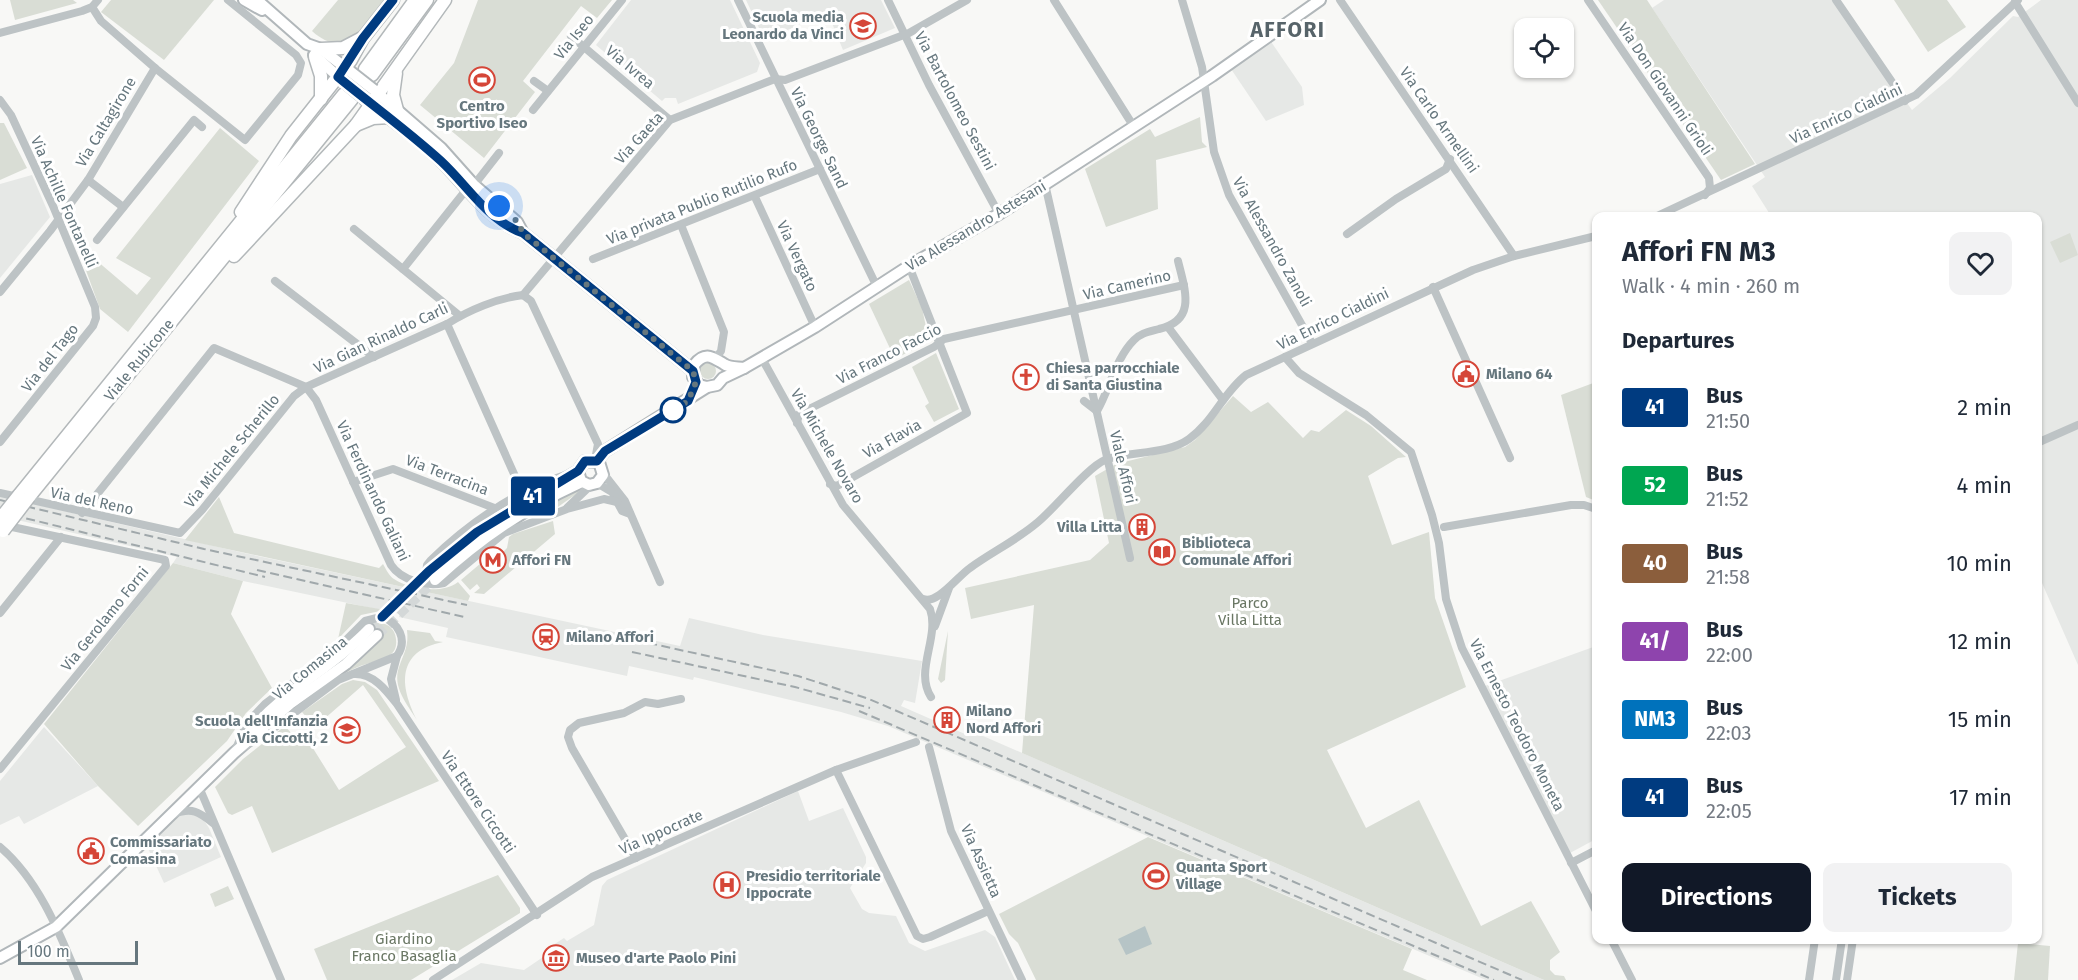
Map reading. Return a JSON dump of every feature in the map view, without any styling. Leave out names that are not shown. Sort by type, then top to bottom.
[{"type":"highway","points":[[220,246],[270,165],[321,99],[318,53],[343,48],[363,38],[393,0]]},
{"type":"highway","points":[[415,0],[368,72],[427,0]]},
{"type":"highway","points":[[321,99],[357,90],[396,70],[445,0]]},
{"type":"highway","points":[[356,125],[357,90],[363,38]]},
{"type":"highway","points":[[150,348],[356,125],[394,113],[393,95],[396,70]]},
{"type":"highway","points":[[277,185],[357,90]]},
{"type":"highway","name":"Viale Rubicone","points":[[1,527],[220,246],[277,185]]},
{"type":"highway","name":"Viale Rubicone","points":[[24,496],[150,348],[277,185]]},
{"type":"main road","points":[[244,0],[273,16]]},
{"type":"main road","points":[[257,0],[357,90],[394,113],[511,229],[523,233],[675,358],[694,367]]},
{"type":"main road","name":"Via Alessandro Astesani","points":[[590,484],[599,465],[613,447],[707,387],[717,385],[723,378],[815,327],[909,266],[1045,184],[1134,127],[1320,0]]},
{"type":"main road","points":[[688,401],[696,382],[694,367],[702,357],[744,368]]},
{"type":"main road","points":[[719,360],[723,378]]},
{"type":"main road","points":[[696,382],[707,387]]},
{"type":"main road","name":"Via Alessandro Astesani","points":[[433,578],[498,517],[573,472],[585,461],[599,465]]},
{"type":"main road","points":[[573,472],[590,484]]},
{"type":"main road","points":[[433,578],[504,523],[552,494],[590,484]]},
{"type":"main road","name":"Via Comasina","points":[[0,958],[56,927],[234,753],[270,711],[373,632]]},
{"type":"street","points":[[0,33],[73,15],[95,3],[101,21],[155,68],[245,140],[298,75],[301,63],[296,56],[228,0]]},
{"type":"street","name":"Via Iseo","points":[[533,110],[622,0]]},
{"type":"street","name":"Via George Sand","points":[[738,0],[877,287]]},
{"type":"street","name":"Via Bartolomeo Sestini","points":[[888,0],[999,213]]},
{"type":"street","name":"Via Gaeta","points":[[553,258],[670,120],[775,79],[785,80],[905,35],[967,0]]},
{"type":"street","points":[[1054,0],[1134,127]]},
{"type":"street","name":"Via Alessandro Zanoli","points":[[1182,0],[1204,80],[1218,169],[1229,195],[1312,343]]},
{"type":"street","name":"Via Carlo Armellini","points":[[1340,0],[1514,256]]},
{"type":"street","name":"Via Don Giovanni Grioli","points":[[1588,0],[1709,178],[1710,188],[1705,195]]},
{"type":"street","points":[[1836,0],[1905,101]]},
{"type":"street","points":[[2016,1],[2078,103]]},
{"type":"street","name":"Via Enrico Cialdini","points":[[1666,212],[1905,101],[1928,86],[2016,1]]},
{"type":"street","name":"Via Ivrea","points":[[571,36],[670,120]]},
{"type":"street","name":"Via Caltagirone","points":[[0,292],[88,180],[155,68]]},
{"type":"street","points":[[534,81],[548,91]]},
{"type":"street","name":"Via Achille Fontanelli","points":[[0,100],[10,112],[58,219],[95,308],[96,318]]},
{"type":"street","points":[[0,116],[10,112]]},
{"type":"street","points":[[97,240],[194,120],[202,127]]},
{"type":"street","points":[[402,269],[499,153]]},
{"type":"street","points":[[1347,234],[1396,199],[1446,169],[1450,159]]},
{"type":"street","name":"Via privata Publio Rutilio Rufo","points":[[593,259],[755,197],[820,169]]},
{"type":"street","points":[[1709,178],[1716,183],[1727,185]]},
{"type":"street","points":[[88,180],[123,207]]},
{"type":"street","points":[[1045,184],[1073,313]]},
{"type":"street","name":"Via Vergato","points":[[755,197],[815,327]]},
{"type":"street","points":[[681,225],[724,332],[719,360]]},
{"type":"street","points":[[354,230],[460,316]]},
{"type":"street","name":"Via Enrico Cialdini","points":[[1106,460],[1180,444],[1204,426],[1229,389],[1246,375],[1433,287],[1514,256],[1592,237]]},
{"type":"street","points":[[553,258],[523,295],[531,301],[598,444],[599,465],[617,488],[660,582]]},
{"type":"street","points":[[1084,401],[1097,411],[1121,358],[1132,342],[1148,331],[1168,327],[1179,320],[1186,308],[1184,285],[1178,261]]},
{"type":"street","points":[[909,266],[939,343]]},
{"type":"street","points":[[275,280],[374,357]]},
{"type":"street","name":"Via Camerino","points":[[1073,313],[1184,285]]},
{"type":"street","points":[[1433,287],[1510,458]]},
{"type":"street","name":"Via Gian Rinaldo Carli","points":[[82,513],[214,348],[306,387],[447,324],[460,316],[509,297],[523,295]]},
{"type":"street","name":"Via Franco Faccio","points":[[797,423],[799,414],[944,339],[1073,313]]},
{"type":"street","name":"Viale Affori","points":[[1073,313],[1130,558]]},
{"type":"street","name":"Via del Tago","points":[[0,442],[87,333],[96,318]]},
{"type":"street","points":[[447,324],[523,494]]},
{"type":"street","points":[[1168,327],[1223,400]]},
{"type":"street","name":"Via Flavia","points":[[830,484],[837,486],[967,412],[939,343]]},
{"type":"street","name":"Via Ernesto Teodoro Moneta","points":[[1285,357],[1299,373],[1366,415],[1404,445],[1413,458],[1432,515],[1439,543],[1443,589],[1462,648],[1592,903]]},
{"type":"street","name":"Via Michele Novaro","points":[[759,359],[765,364],[830,484],[850,514],[923,599]]},
{"type":"street","name":"Via Ferdinando Galiani","points":[[306,387],[316,400],[396,572],[402,577],[433,578]]},
{"type":"street","name":"Via Michele Scherillo","points":[[180,533],[195,518],[294,396],[306,387]]},
{"type":"street","points":[[2042,440],[2078,425]]},
{"type":"street","points":[[923,599],[934,599],[1037,523],[1106,460]]},
{"type":"street","name":"Via Terracina","points":[[353,482],[393,468],[496,509]]},
{"type":"street","name":"Via Alessandro Astesani","points":[[573,472],[523,494],[496,509],[460,534],[431,560],[426,570],[429,581],[433,578],[449,580],[504,533],[567,508],[604,499],[617,502]]},
{"type":"street","points":[[590,484],[612,492],[622,511],[630,514]]},
{"type":"street","name":"Via Alessandro Astesani","points":[[567,508],[590,484]]},
{"type":"street","name":"Via del Reno","points":[[0,494],[180,533]]},
{"type":"street","points":[[1444,527],[1571,505],[1592,508]]},
{"type":"street","name":"Via Ernesto Teodoro Moneta","points":[[1432,515],[1444,527],[1439,543]]},
{"type":"street","name":"Via Gerolamo Forni","points":[[0,769],[166,566],[165,560],[61,537],[1,527]]},
{"type":"street","points":[[0,613],[61,537]]},
{"type":"street","points":[[932,634],[950,585]]},
{"type":"street","points":[[923,599],[932,613],[932,634],[925,682],[931,697]]},
{"type":"street","name":"Via Comasina","points":[[381,616],[397,626],[402,643],[396,656],[346,676],[325,688],[258,739],[234,753],[241,734],[255,714],[287,686],[336,650],[365,621],[381,616]]},
{"type":"street","name":"Via Ettore Ciccotti","points":[[396,656],[391,679],[397,704]]},
{"type":"street","name":"Via Ettore Ciccotti","points":[[346,676],[359,674],[370,678],[397,704],[537,915]]},
{"type":"street","points":[[636,858],[572,748],[568,737],[573,726],[579,723],[624,713],[645,702],[658,704],[681,699]]},
{"type":"street","name":"Via Ippocrate","points":[[433,980],[537,915],[592,877],[836,770],[916,742]]},
{"type":"street","name":"Via Assietta","points":[[929,747],[951,831],[1022,980]]},
{"type":"street","points":[[836,770],[917,936],[923,939],[930,937],[988,910]]},
{"type":"street","points":[[200,787],[281,980]]},
{"type":"street","points":[[169,816],[189,809],[198,811],[216,825]]},
{"type":"street","points":[[0,847],[16,862],[56,927],[79,980]]},
{"type":"street","points":[[1571,863],[1592,852]]},
{"type":"street","points":[[1614,944],[1632,980]]},
{"type":"street","points":[[1809,980],[1814,944]]},
{"type":"street","points":[[1836,980],[1841,944]]},
{"type":"street","points":[[1847,980],[1852,944]]},
{"type":"shaded area","points":[[631,0],[730,0],[760,63],[757,72],[678,104],[676,98],[665,98],[662,101],[596,45]]},
{"type":"shaded area","name":"Scuola media Leonardo da Vinci","points":[[746,0],[881,0],[895,28],[843,50],[827,11],[765,41]]},
{"type":"shaded area","points":[[1664,0],[1833,0],[1912,110],[1950,78],[2013,16],[2018,17],[2041,0],[2078,0],[2078,665],[2042,583],[2042,212],[1768,212],[1752,186],[1765,177],[1652,8]]},
{"type":"shaded area","points":[[1267,36],[1302,87],[1304,105],[1266,121],[1227,63]]},
{"type":"shaded area","points":[[32,175],[50,217],[0,278],[0,184]]},
{"type":"shaded area","points":[[0,496],[244,553],[680,646],[689,618],[763,635],[922,661],[915,703],[904,700],[901,706],[965,734],[967,729],[1544,980],[1486,980],[888,726],[841,712],[694,677],[693,680],[629,666],[627,676],[446,637],[448,628],[399,617],[400,614],[243,581],[173,563],[177,557],[0,516]]},
{"type":"shaded area","points":[[1592,647],[1592,841],[1570,853],[1485,686]]},
{"type":"shaded area","points":[[44,727],[98,786],[24,824],[19,816],[0,825],[0,781]]},
{"type":"shaded area","name":"Presidio territoriale Ippocrate","points":[[798,791],[809,821],[843,808],[866,857],[866,863],[850,888],[862,909],[869,913],[896,916],[909,943],[925,951],[985,930],[995,937],[1015,980],[452,980],[481,963],[524,970],[549,953],[547,949],[564,938],[567,941],[594,925],[602,886],[607,880]]},
{"type":"shaded area","points":[[191,812],[203,819],[209,828],[221,857],[164,883],[147,846],[179,816]]},
{"type":"shaded area","points":[[1145,926],[1152,944],[1126,955],[1118,939]]},
{"type":"green space","points":[[10,0],[73,0],[77,3],[15,20]]},
{"type":"green space","points":[[111,0],[214,0],[164,60],[101,12]]},
{"type":"green space","points":[[338,0],[384,0],[361,29],[344,41],[335,43],[324,40],[312,31]]},
{"type":"green space","name":"Centro Sportivo Iseo","points":[[478,0],[612,0],[597,18],[581,6],[523,81],[535,92],[484,158],[420,105],[454,63]]},
{"type":"green space","points":[[1598,0],[1647,0],[1755,164],[1721,180]]},
{"type":"green space","points":[[1894,0],[1947,0],[1966,27],[1928,52]]},
{"type":"green space","points":[[1200,117],[1202,142],[1207,147],[1156,160],[1158,209],[1106,227],[1085,169],[1150,129],[1155,137]]},
{"type":"green space","points":[[0,123],[4,123],[27,168],[0,180]]},
{"type":"green space","points":[[220,128],[259,161],[128,332],[100,309],[76,243],[137,295],[151,278],[116,258]]},
{"type":"green space","points":[[2070,233],[2078,255],[2060,263],[2050,242]]},
{"type":"green space","points":[[909,280],[922,308],[929,341],[895,359],[869,304]]},
{"type":"green space","points":[[936,353],[959,409],[934,422],[925,406],[929,403],[912,367]]},
{"type":"green space","points":[[705,363],[711,363],[716,371],[714,377],[705,379],[700,374],[700,368]]},
{"type":"green space","points":[[1592,383],[1592,499],[1586,497],[1561,395]]},
{"type":"green space","name":"Parco Villa Litta","points":[[1233,396],[1251,412],[1268,402],[1303,438],[1311,430],[1319,432],[1346,410],[1371,426],[1406,457],[1398,458],[1368,476],[1392,545],[1429,532],[1435,598],[1466,687],[1327,750],[1366,828],[1419,800],[1481,926],[1531,901],[1560,952],[1550,960],[1550,970],[1555,975],[1564,976],[1566,980],[1544,980],[1022,753],[1034,605],[971,619],[965,588],[1090,560],[1109,543],[1095,476],[1116,464],[1185,447],[1195,440]]},
{"type":"green space","points":[[578,488],[582,490],[555,509],[519,521],[522,517]]},
{"type":"green space","points":[[219,497],[234,533],[379,568],[383,564],[394,579],[418,588],[444,588],[458,582],[470,596],[468,601],[185,540]]},
{"type":"green space","points":[[553,521],[555,534],[484,594],[474,593],[480,588],[477,584],[470,590],[461,580],[494,552],[502,553],[507,548],[509,537],[513,534]]},
{"type":"green space","points":[[173,563],[243,581],[231,614],[272,688],[246,713],[227,741],[138,826],[98,786],[44,724]]},
{"type":"green space","points":[[346,603],[385,610],[361,615],[338,639]]},
{"type":"green space","points":[[380,622],[393,630],[396,646],[393,652],[384,659],[355,668],[336,678],[375,646],[378,638],[375,632],[365,627]]},
{"type":"green space","points":[[407,630],[430,633],[435,641],[443,642],[428,646],[417,653],[410,661],[406,671],[407,694],[417,720],[405,701],[397,681],[397,674],[407,645]]},
{"type":"green space","points":[[948,631],[945,680],[941,683],[938,679]]},
{"type":"green space","points":[[353,680],[365,682],[377,690],[439,781],[272,853],[252,806],[232,815],[228,813],[215,787],[243,759],[285,726],[300,743],[306,737],[339,790],[406,747],[363,685],[315,727],[302,712],[342,684]]},
{"type":"green space","name":"Quanta Sport Village","points":[[1148,837],[1412,949],[1403,970],[1427,980],[1036,980],[1018,943],[1009,934],[999,914]]},
{"type":"green space","name":"Giardino Franco Basaglia","points":[[498,875],[520,908],[520,913],[411,980],[327,980],[314,949]]},
{"type":"green space","points":[[228,886],[234,899],[215,907],[210,894]]},
{"type":"green space","points":[[2018,944],[2050,946],[2048,980],[2014,980]]},
{"type":"tunnel","points":[[369,629],[425,575]]},
{"type":"tunnel","points":[[377,635],[435,580]]},
{"type":"railway","points":[[0,500],[204,549],[467,605]]},
{"type":"railway","points":[[0,512],[265,577]]},
{"type":"railway","points":[[257,570],[464,617]]},
{"type":"railway","points":[[635,640],[798,676],[869,699],[1522,980]]},
{"type":"railway","points":[[632,652],[795,687],[870,708]]},
{"type":"railway","points":[[859,711],[1494,980]]},
{"type":"bus line","name":"41","points":[[382,617],[458,546],[498,517],[567,474],[578,471],[579,466],[585,461],[597,461],[605,451],[688,401],[696,382],[693,371],[523,233],[511,229],[483,206],[443,163],[390,117],[338,77],[363,38],[393,0]]},
{"type":"place","name":"Scuola media Leonardo da Vinci","points":[[863,26]]},
{"type":"place","name":"Centro Sportivo Iseo","points":[[482,80]]},
{"type":"place","name":"Milano 64","points":[[1466,374]]},
{"type":"place","name":"Chiesa parrocchiale di Santa Giustina","points":[[1026,377]]},
{"type":"place","name":"Villa Litta","points":[[1142,527]]},
{"type":"place","name":"Biblioteca Comunale Affori","points":[[1162,552]]},
{"type":"place","name":"Affori FN","points":[[493,560]]},
{"type":"place","name":"Milano Affori","points":[[546,637]]},
{"type":"place","name":"Milano Nord Affori","points":[[947,720]]},
{"type":"place","name":"Scuola dell'Infanzia Via Ciccotti, 2","points":[[347,730]]},
{"type":"place","name":"Commissariato Comasina","points":[[91,851]]},
{"type":"place","name":"Quanta Sport Village","points":[[1156,876]]},
{"type":"place","name":"Presidio territoriale Ippocrate","points":[[727,885]]},
{"type":"place","name":"Museo d'arte Paolo Pini","points":[[556,958]]},
{"type":"district","name":"AFFORI","points":[[1288,30]]},
{"type":"route","points":[[499,206],[518,222],[523,233],[693,371],[696,382],[688,401],[673,410]]}]
